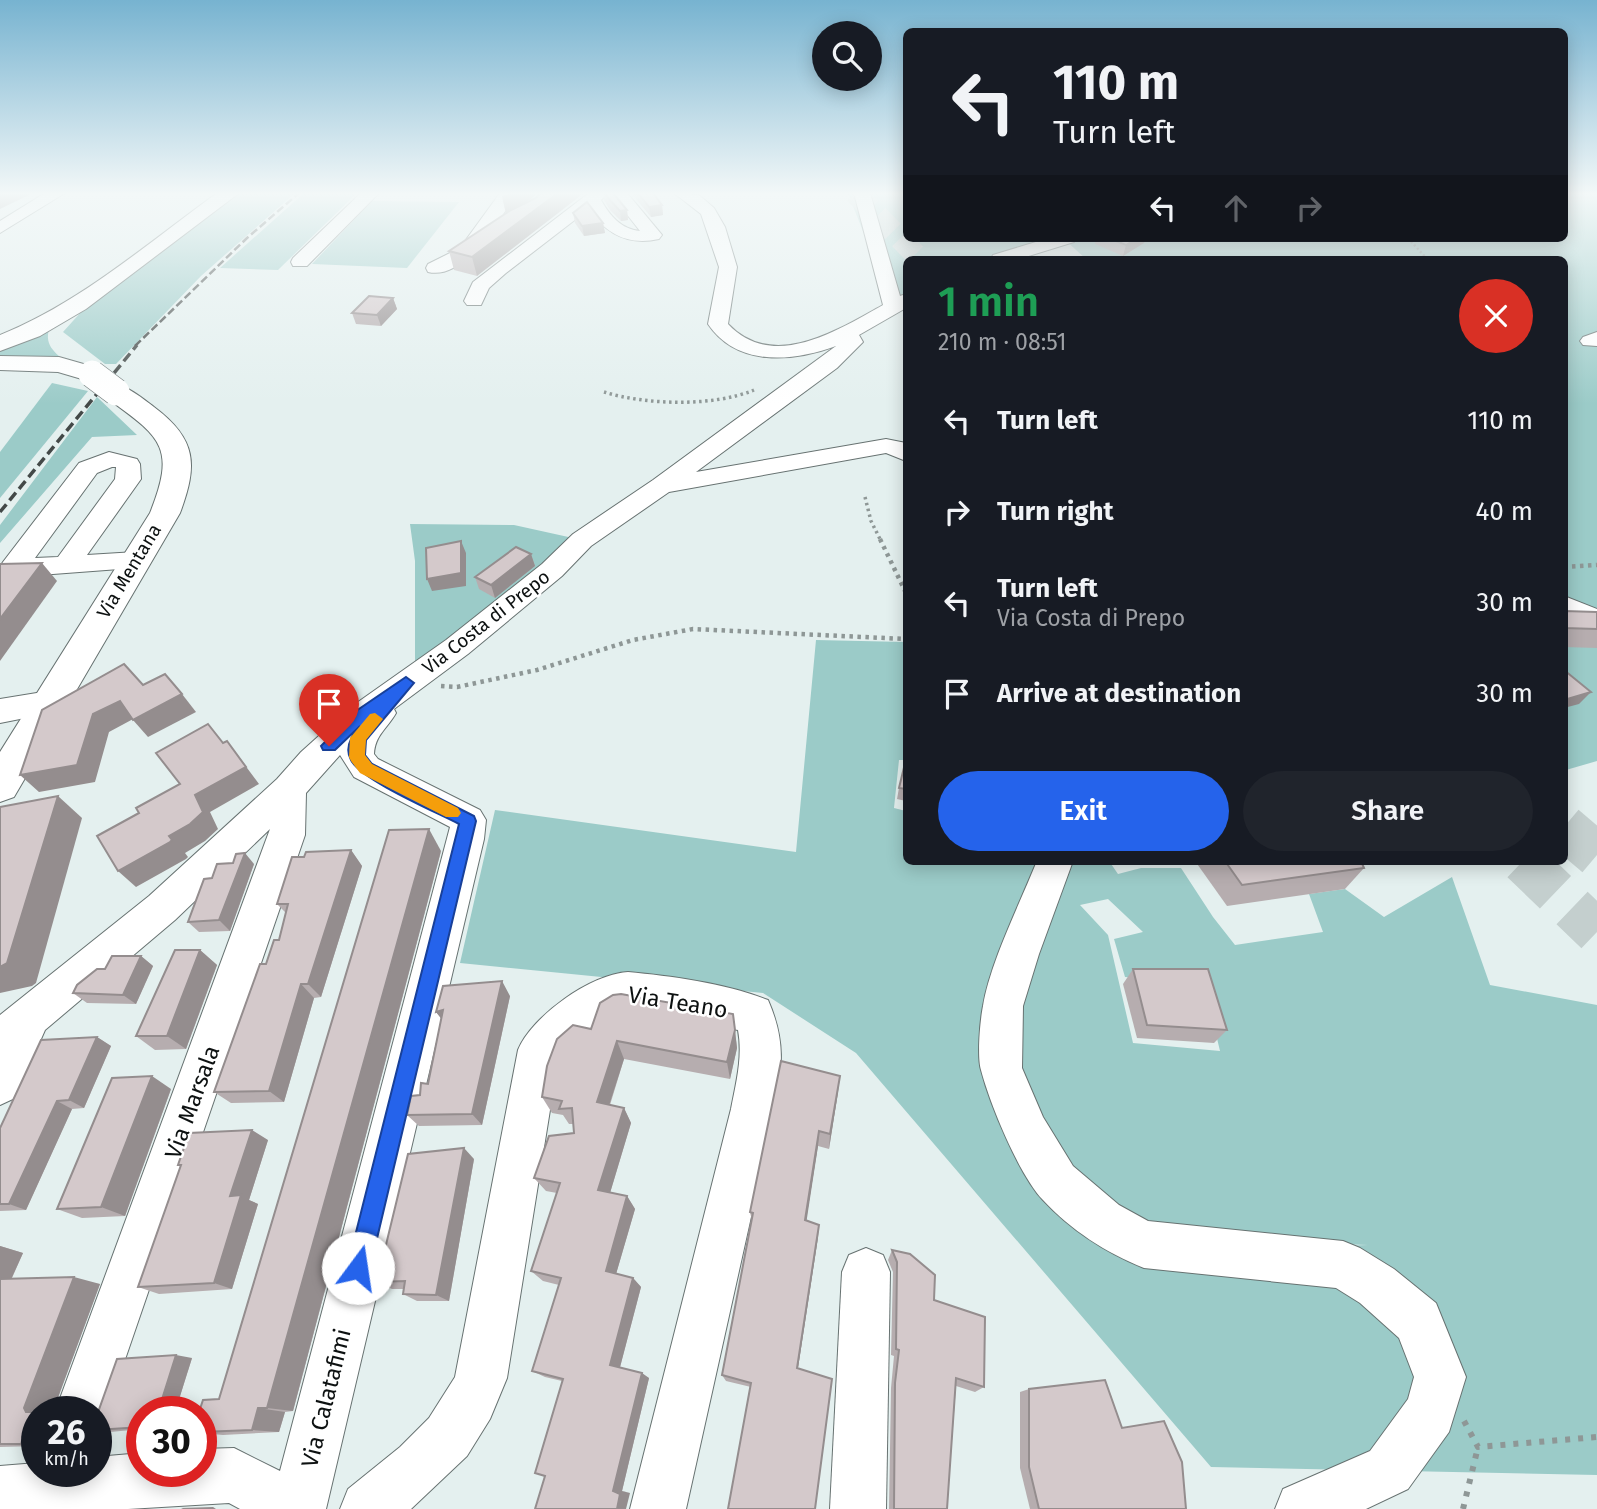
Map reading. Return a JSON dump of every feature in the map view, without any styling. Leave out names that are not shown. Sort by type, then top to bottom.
[{"type":"main road","points":[[0,344],[32,331],[78,303],[133,263]]},
{"type":"main road","name":"Via Mentana","points":[[0,786],[174,493],[179,459],[166,430],[92,374],[57,338],[59,327],[78,303]]},
{"type":"main road","name":"Via Mentana","points":[[0,363],[59,365],[92,374]]},
{"type":"street","points":[[435,268],[444,263]]},
{"type":"street","points":[[474,301],[480,286],[508,263]]},
{"type":"street","points":[[727,263],[718,324],[722,331],[756,349],[779,353],[818,347],[900,303],[887,263]]},
{"type":"street","name":"Via Costa di Prepo","points":[[14,1030],[162,908],[289,789],[313,761],[362,715],[457,647],[541,579],[582,540],[829,363],[853,342],[846,332]]},
{"type":"street","points":[[662,485],[886,446],[903,452]]},
{"type":"street","points":[[66,565],[128,479],[129,472],[124,460],[109,459],[88,468],[13,568],[66,565],[136,561]]},
{"type":"street","points":[[1568,608],[1597,621]]},
{"type":"street","name":"Via Calatafimi","points":[[296,1509],[466,839],[468,821],[366,768],[357,757],[358,738],[411,680]]},
{"type":"street","points":[[0,711],[49,703]]},
{"type":"street","name":"Via Marsala","points":[[87,1396],[287,835],[289,789]]},
{"type":"street","points":[[1053,865],[1019,954],[1003,1006],[1001,1068],[1027,1133],[1057,1182],[1102,1222],[1144,1244],[1343,1265],[1377,1286],[1418,1321],[1440,1377],[1430,1413],[1389,1471],[1303,1509]]},
{"type":"street","name":"Via Teano","points":[[368,1509],[449,1439],[470,1407],[481,1378],[539,1050],[552,1035],[614,992],[639,993],[754,1014],[761,1029],[762,1057],[753,1109],[658,1509]]},
{"type":"street","points":[[0,1083],[14,1030]]},
{"type":"street","points":[[858,1509],[866,1272]]},
{"type":"street","points":[[112,1478],[234,1475],[296,1509]]},
{"type":"street","points":[[0,1494],[28,1487]]},
{"type":"path","points":[[604,393],[628,401],[661,403],[742,395],[762,387]]},
{"type":"path","points":[[865,497],[871,522],[903,587]]},
{"type":"path","points":[[1568,568],[1597,565]]},
{"type":"path","points":[[411,680],[428,686],[457,687],[537,670],[633,640],[693,629],[903,639]]},
{"type":"path","points":[[1440,1377],[1478,1447],[1463,1509]]},
{"type":"path","points":[[1478,1447],[1597,1437]]},
{"type":"shaded area","points":[[137,263],[215,263],[116,364],[105,364],[63,332],[100,291]]},
{"type":"shaded area","points":[[225,263],[285,263],[278,270],[220,268]]},
{"type":"shaded area","points":[[313,263],[411,263],[407,268]]},
{"type":"shaded area","points":[[876,263],[903,263],[903,302],[893,307]]},
{"type":"shaded area","points":[[1568,263],[1597,263],[1597,621],[1568,607]]},
{"type":"shaded area","points":[[51,324],[49,343],[59,356],[70,364],[0,360],[0,348]]},
{"type":"shaded area","points":[[52,383],[88,391],[0,498],[0,452]]},
{"type":"shaded area","points":[[97,397],[137,435],[92,437],[0,543],[0,525]]},
{"type":"shaded area","points":[[410,524],[514,525],[582,540],[415,677],[415,561]]},
{"type":"shaded area","points":[[1568,611],[1597,625],[1597,761],[1568,769]]},
{"type":"shaded area","points":[[816,640],[903,642],[903,760],[899,760],[894,808],[903,810],[903,865],[1042,865],[982,1072],[1116,1253],[1368,1245],[1244,1241],[1102,1222],[1001,1068],[1062,865],[1112,865],[1118,874],[1141,868],[1181,868],[1235,945],[1323,932],[1309,894],[1345,889],[1384,917],[1452,877],[1490,985],[1597,1005],[1597,1475],[1211,1467],[856,1053],[763,993],[460,963],[495,810],[796,852]],"holes":[[[1108,899],[1143,932],[1114,939],[1125,977],[1204,984],[1220,1051],[1133,1043],[1108,935],[1080,905]]]},
{"type":"building","points":[[369,296],[393,298],[377,315],[352,313]]},
{"type":"building","points":[[461,541],[461,573],[427,579],[426,548]]},
{"type":"building","points":[[516,547],[531,554],[491,585],[475,577]]},
{"type":"building","points":[[42,563],[0,619],[0,564]]},
{"type":"building","points":[[1568,611],[1597,612],[1597,629],[1568,628]]},
{"type":"building","points":[[124,664],[143,685],[165,674],[182,694],[133,720],[120,701],[93,714],[77,765],[20,775],[42,710]]},
{"type":"building","points":[[1568,673],[1591,692],[1568,699]]},
{"type":"building","points":[[208,724],[223,743],[227,741],[246,767],[195,795],[203,812],[190,824],[169,836],[172,840],[170,842],[118,871],[97,836],[139,813],[136,808],[180,784],[156,753]]},
{"type":"building","points":[[903,771],[903,789],[899,788]]},
{"type":"building","points":[[58,796],[7,963],[0,967],[0,807]]},
{"type":"building","points":[[429,829],[267,1408],[258,1408],[252,1430],[217,1431],[217,1399],[389,830]]},
{"type":"building","points":[[351,850],[308,984],[301,984],[269,1091],[214,1092],[260,964],[266,964],[274,940],[279,940],[288,904],[277,904],[292,857],[304,857],[306,852]]},
{"type":"building","points":[[245,853],[219,920],[188,922],[204,879],[212,878],[217,864],[233,863],[236,854]]},
{"type":"building","points":[[1228,865],[1363,865],[1364,868],[1242,885]]},
{"type":"building","points":[[175,950],[200,950],[167,1036],[136,1036]]},
{"type":"building","points":[[112,956],[141,956],[123,995],[73,993],[77,985],[97,969],[105,969]]},
{"type":"building","points":[[1133,969],[1208,969],[1227,1030],[1147,1025]]},
{"type":"building","points":[[502,981],[472,1114],[407,1115],[411,1096],[420,1095],[421,1083],[428,1084],[443,1010],[436,1012],[443,986]]},
{"type":"building","points":[[621,994],[733,1014],[735,1030],[727,1062],[617,1041],[597,1102],[624,1108],[598,1190],[627,1196],[606,1271],[633,1278],[610,1365],[642,1373],[613,1491],[620,1494],[617,1509],[535,1509],[545,1476],[535,1473],[563,1379],[532,1371],[561,1278],[531,1271],[560,1183],[534,1178],[549,1136],[574,1133],[572,1108],[559,1109],[562,1101],[542,1097],[547,1066],[557,1039],[573,1025],[591,1029],[600,1003],[613,995]]},
{"type":"building","points":[[97,1037],[69,1100],[57,1101],[9,1204],[0,1204],[0,1128],[41,1040]]},
{"type":"building","points":[[781,1061],[840,1076],[830,1134],[819,1131],[805,1220],[819,1225],[797,1368],[832,1379],[815,1509],[728,1509],[751,1383],[722,1375],[753,1213],[750,1212]]},
{"type":"building","points":[[152,1076],[101,1207],[57,1209],[112,1078]]},
{"type":"building","points":[[252,1130],[230,1196],[241,1195],[214,1283],[138,1287],[181,1165],[178,1165],[189,1133]]},
{"type":"building","points":[[464,1148],[436,1295],[403,1294],[405,1281],[377,1282],[408,1154]]},
{"type":"building","points":[[892,1250],[910,1254],[935,1275],[934,1300],[985,1317],[984,1387],[956,1378],[947,1509],[894,1509],[895,1383],[899,1350],[896,1349],[897,1262]]},
{"type":"building","points":[[74,1277],[29,1396],[21,1396],[21,1444],[0,1444],[0,1279]]},
{"type":"building","points":[[176,1355],[163,1396],[126,1396],[126,1428],[112,1429],[112,1396],[104,1396],[117,1359]]},
{"type":"building","points":[[1105,1380],[1122,1428],[1164,1421],[1182,1462],[1186,1509],[1039,1509],[1029,1467],[1029,1389]]},
{"type":"tunnel","points":[[1568,830],[1597,855]]},
{"type":"tunnel","points":[[1527,865],[1597,932]]},
{"type":"railway","points":[[135,346],[221,263]]},
{"type":"railway","points":[[0,512],[137,345]]},
{"type":"slow traffic","points":[[375,719],[358,738],[357,757],[366,768],[452,813]]},
{"type":"route","points":[[329,746],[362,715],[406,683],[358,738],[357,757],[366,768],[468,821],[466,839],[358,1268]]}]
